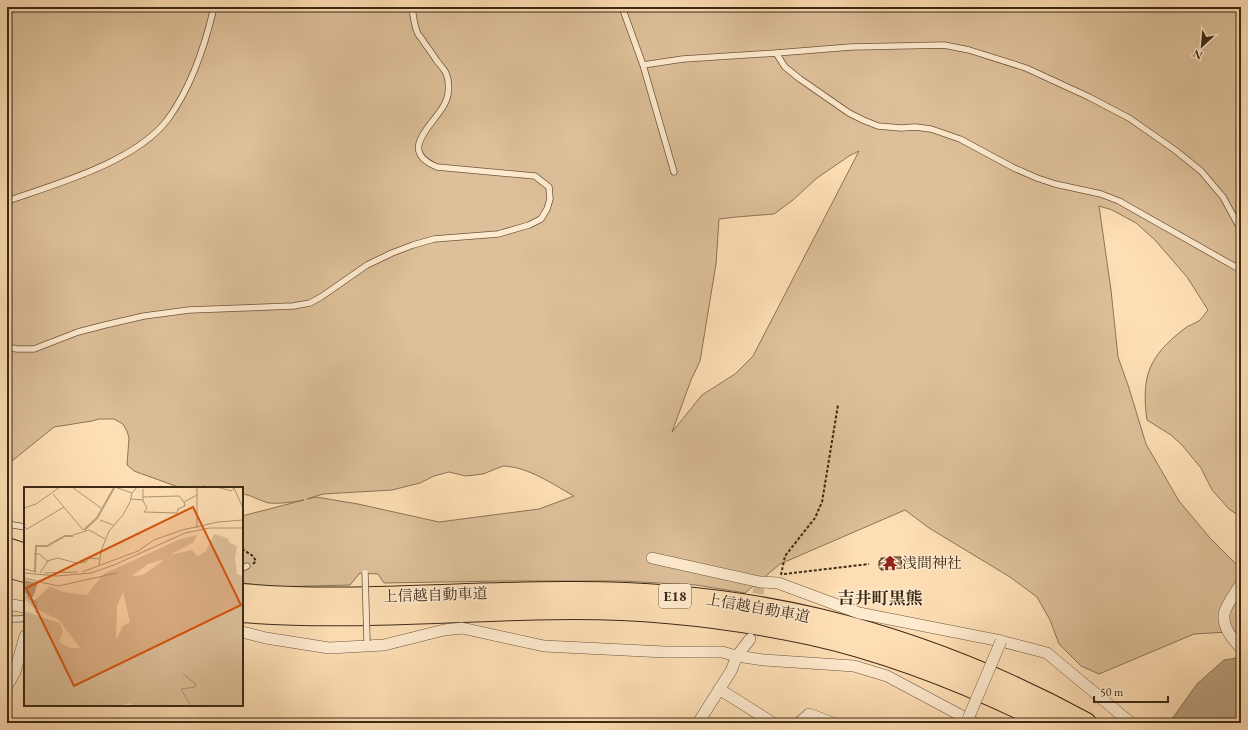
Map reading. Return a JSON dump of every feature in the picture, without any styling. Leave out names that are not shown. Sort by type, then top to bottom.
[{"type":"highway","points":[[7,548],[24,554]]},
{"type":"highway","points":[[7,567],[24,572]]},
{"type":"highway","name":"上信越自動車道","points":[[243,594],[347,598],[523,592],[607,592],[694,597],[819,619],[903,643],[947,659],[992,678],[1086,723]]},
{"type":"highway","name":"上信越自動車道","points":[[243,612],[300,615],[346,615],[526,610],[610,610],[694,615],[735,620],[814,636],[854,646],[897,660],[943,676],[1049,723]]},
{"type":"street","points":[[652,558],[760,582],[780,579],[859,613],[1001,641],[1047,652],[1131,723]]},
{"type":"street","points":[[1241,584],[1227,607],[1224,615],[1227,629],[1233,641],[1241,648]]},
{"type":"street","points":[[7,603],[24,607]]},
{"type":"street","points":[[243,632],[266,638],[329,648],[367,644],[384,645],[444,630],[462,628],[544,646],[665,652],[722,652],[764,660],[854,666],[887,676],[971,721],[1001,641]]},
{"type":"street","points":[[698,723],[731,671],[737,656],[750,639]]},
{"type":"street","points":[[7,686],[15,672],[24,640]]},
{"type":"street","points":[[719,689],[772,723]]},
{"type":"street","points":[[799,723],[809,714],[833,723]]},
{"type":"lane","points":[[7,201],[64,181],[110,162],[138,146],[154,133],[167,120],[181,98],[196,67],[208,34],[214,7]]},
{"type":"lane","points":[[7,347],[34,350],[78,332],[105,324],[144,316],[189,310],[293,306],[310,303],[367,265],[413,245],[434,239],[498,234],[529,225],[541,219],[547,209],[550,199],[549,187],[535,176],[437,167],[427,163],[422,158],[418,145],[430,124],[443,109],[448,97],[449,86],[446,73],[418,35],[412,7]]},
{"type":"lane","points":[[622,7],[643,65],[674,172]]},
{"type":"lane","points":[[643,65],[683,59],[851,47],[944,46],[969,50],[1026,68],[1129,118],[1201,171],[1222,197],[1241,230]]},
{"type":"lane","points":[[776,53],[785,67],[800,79],[849,113],[863,120],[878,126],[931,129],[960,139],[1014,168],[1037,178],[1055,184],[1101,194],[1119,201],[1241,270]]},
{"type":"lane","points":[[7,524],[24,527]]},
{"type":"lane","points":[[365,573],[367,644]]},
{"type":"lane","points":[[7,619],[24,618]]},
{"type":"path","points":[[838,404],[822,502],[815,518],[785,556],[780,579],[868,564]]},
{"type":"path","points":[[243,550],[253,556],[256,560],[253,564],[245,567]]},
{"type":"shaded area","points":[[7,7],[1241,7],[1241,517],[1229,509],[1212,490],[1201,468],[1182,445],[1171,435],[1147,420],[1145,391],[1150,368],[1155,358],[1172,339],[1186,328],[1200,320],[1208,310],[1187,277],[1155,240],[1136,223],[1112,210],[1099,206],[1111,290],[1118,357],[1146,444],[1179,501],[1210,538],[1241,569],[1241,635],[1229,632],[1194,634],[1099,674],[1081,666],[1059,644],[1050,620],[1037,597],[1010,577],[929,528],[905,510],[780,564],[745,593],[696,585],[622,581],[384,583],[378,574],[360,573],[350,585],[271,587],[243,583],[243,516],[304,500],[269,503],[243,494],[243,487],[178,487],[134,471],[127,465],[129,438],[127,431],[123,424],[114,419],[99,419],[54,427],[7,465]],"holes":[[[859,151],[753,356],[735,374],[702,395],[672,432],[691,380],[700,361],[716,264],[719,219],[774,214],[793,200],[817,178],[849,156]],[[503,466],[522,469],[549,481],[574,496],[539,509],[439,522],[358,504],[316,497],[307,499],[323,494],[392,490],[420,483],[434,476],[449,472],[466,476],[483,474]]]},
{"type":"shaded area","points":[[1237,658],[1241,660],[1241,723],[1169,723],[1197,684],[1224,660]]},
{"type":"building","name":"浅間神社","points":[[893,557],[901,557],[902,568],[893,568],[893,565],[890,565],[890,570],[881,570],[881,568],[879,568],[879,561],[881,558],[889,558],[889,560],[893,560]]},
{"type":"tunnel","points":[[755,610],[760,582]]},
{"type":"place","name":"浅間神社","points":[[890,563]]},
{"type":"district","name":"吉井町黒熊","points":[[880,598]]}]
